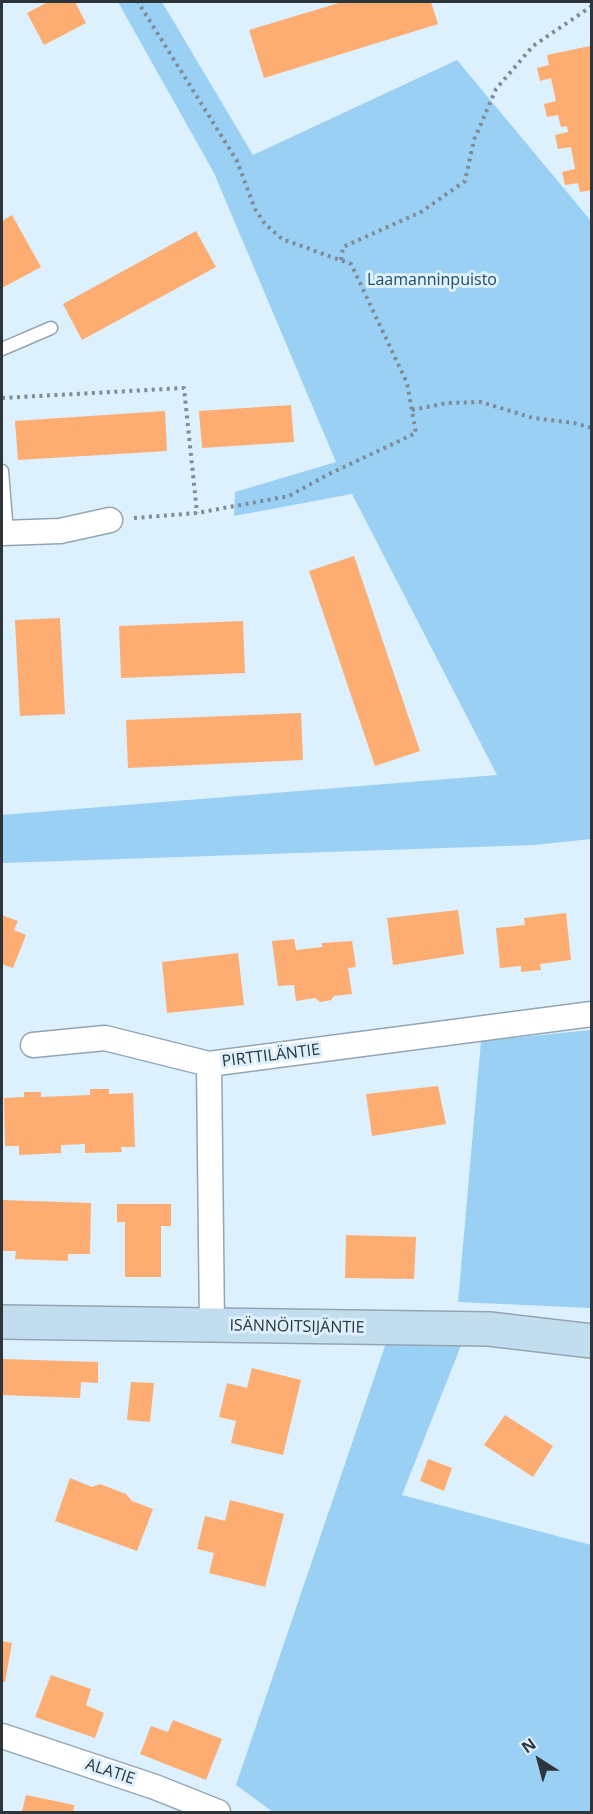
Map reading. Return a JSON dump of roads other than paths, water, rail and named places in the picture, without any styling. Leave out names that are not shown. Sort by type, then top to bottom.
[{"type":"street","points":[[4,533],[60,531],[110,520]]},
{"type":"street","name":"PIRTTILÄNTIE","points":[[212,1326],[209,1064],[591,1014]]},
{"type":"street","points":[[33,1046],[105,1038],[209,1064]]},
{"type":"street","name":"ISÄNNÖITSIJÄNTIE","points":[[2,1322],[489,1329],[591,1341]]},
{"type":"street","name":"ALATIE","points":[[2,1736],[218,1812]]},
{"type":"lane","points":[[2,349],[51,327]]},
{"type":"lane","points":[[2,471],[4,533]]},
{"type":"park label","name":"Laamanninpuisto","points":[[432,280]]}]
